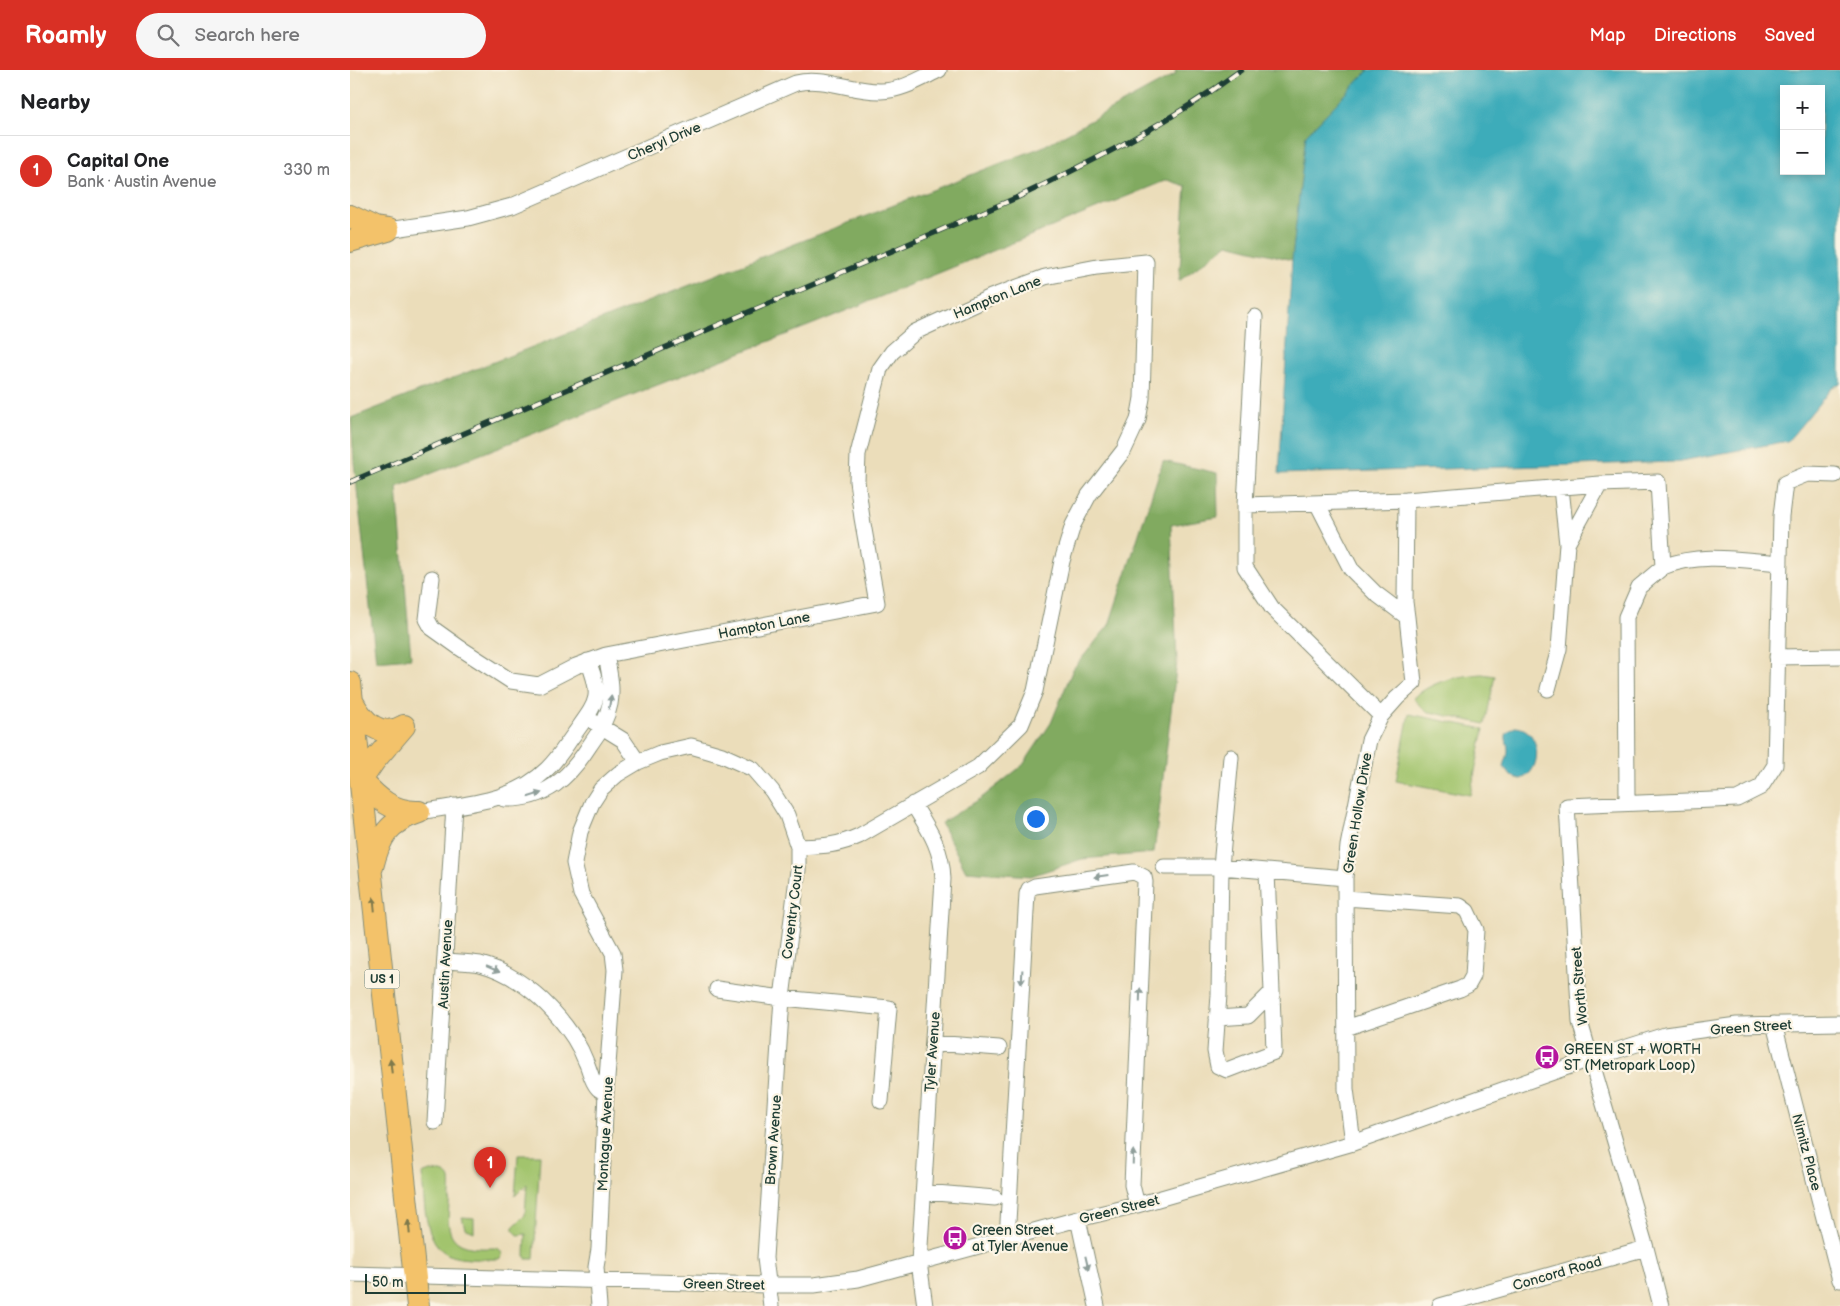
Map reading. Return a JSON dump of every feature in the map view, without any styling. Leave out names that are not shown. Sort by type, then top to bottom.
[{"type":"highway","points":[[350,216],[375,228],[388,230]]},
{"type":"highway","points":[[350,240],[388,230]]},
{"type":"highway","points":[[351,692],[365,721],[377,730],[388,732],[404,726],[374,761],[361,780],[376,796],[391,807],[402,811],[419,812]]},
{"type":"highway","name":"US 1","points":[[351,692],[418,1306]]},
{"type":"highway","points":[[370,873],[384,834],[401,819],[419,812]]},
{"type":"street","name":"Cheryl Drive","points":[[388,230],[474,216],[512,206],[796,83],[815,81],[868,91],[883,91],[902,86],[939,70]]},
{"type":"street","name":"Hampton Lane","points":[[432,578],[427,619],[432,628],[511,681],[539,685],[588,661],[606,655],[877,603],[857,481],[858,454],[880,369],[892,352],[916,332],[990,298],[1045,277],[1097,267],[1146,262],[1142,398],[1138,420],[1124,450],[1089,496],[1073,525],[1062,561],[1035,691],[1021,725],[978,768],[845,842],[828,846],[798,847]]},
{"type":"street","points":[[1254,317],[1245,505],[1245,567],[1272,608],[1381,716]]},
{"type":"street","points":[[1780,563],[1707,558],[1678,561],[1663,567],[1639,587],[1626,617],[1627,803],[1737,799],[1761,787],[1775,765],[1780,563],[1780,516],[1785,483],[1807,474],[1834,475]]},
{"type":"street","points":[[1245,505],[1406,500],[1600,484],[1658,482],[1663,567]]},
{"type":"street","points":[[1567,544],[1600,484]]},
{"type":"street","points":[[1548,689],[1559,649],[1567,544],[1561,488]]},
{"type":"street","points":[[1406,500],[1405,602],[1407,617]]},
{"type":"street","points":[[1317,503],[1351,569],[1375,593],[1407,617]]},
{"type":"street","name":"Green Hollow Drive","points":[[1353,1143],[1346,1089],[1346,878],[1348,846],[1369,740],[1381,716],[1414,683],[1407,617]]},
{"type":"street","points":[[419,812],[495,799],[535,796],[549,789],[569,774],[579,763],[602,727],[608,712],[611,693],[606,655]]},
{"type":"street","points":[[1777,657],[1840,656]]},
{"type":"street","points":[[495,799],[527,785],[541,775],[554,761],[586,717],[594,705],[597,693],[596,682],[588,661]]},
{"type":"street","points":[[586,717],[623,740],[638,762]]},
{"type":"street","name":"Coventry Court","points":[[615,962],[606,938],[581,894],[574,863],[580,832],[592,803],[609,781],[638,762],[660,753],[691,746],[722,755],[753,769],[772,790],[787,815],[798,847],[798,870],[784,974]]},
{"type":"street","points":[[1231,757],[1221,868],[1215,1051],[1218,1066],[1227,1070],[1274,1052],[1267,872]]},
{"type":"street","points":[[554,761],[569,774]]},
{"type":"street","name":"Worth Street","points":[[1627,803],[1567,806],[1580,1022],[1646,1248],[1660,1306]]},
{"type":"street","name":"Tyler Avenue","points":[[913,804],[937,845],[942,869],[919,1262],[925,1306]]},
{"type":"street","name":"Austin Avenue","points":[[436,1122],[454,806]]},
{"type":"street","points":[[1164,867],[1221,868],[1346,878]]},
{"type":"street","points":[[1007,1239],[1027,894],[1035,886],[1134,872],[1144,877],[1132,1185],[1137,1205]]},
{"type":"street","points":[[1346,898],[1460,906],[1467,911],[1476,930],[1473,976],[1468,985],[1346,1028]]},
{"type":"street","points":[[445,961],[469,962],[488,967],[515,980],[535,993],[552,1009],[568,1029],[581,1050],[595,1085],[606,1092]]},
{"type":"street","name":"Montague Avenue","points":[[599,1306],[596,1281],[615,962]]},
{"type":"street","name":"Brown Avenue","points":[[771,1306],[765,1258],[784,974]]},
{"type":"street","points":[[717,990],[889,1008],[881,1101]]},
{"type":"street","points":[[1217,1018],[1248,1016],[1272,992]]},
{"type":"street","name":"Green Street","points":[[350,1274],[767,1285],[814,1285],[858,1279],[1078,1219],[1137,1205],[1353,1143],[1590,1059],[1664,1035],[1737,1025],[1840,1023]]},
{"type":"street","name":"Nimitz Place","points":[[1774,1024],[1840,1280]]},
{"type":"street","points":[[933,1043],[999,1048]]},
{"type":"street","points":[[924,1192],[995,1198]]},
{"type":"street","points":[[1078,1219],[1097,1306]]},
{"type":"street","name":"Concord Road","points":[[1440,1306],[1646,1248]]},
{"type":"green space","points":[[1175,70],[1369,70],[1306,135],[1292,260],[1228,244],[1179,281],[1186,186],[1167,180],[816,323],[397,487],[411,658],[376,661],[354,462],[351,418],[1042,147],[1176,74]]},
{"type":"green space","points":[[1163,461],[1217,473],[1218,517],[1171,525],[1177,661],[1154,853],[1082,859],[1031,876],[966,871],[941,823],[980,799],[1023,765],[1051,723],[1073,669],[1109,625]]},
{"type":"green space","points":[[1482,674],[1495,676],[1485,724],[1425,711],[1413,698],[1429,687],[1445,680]]},
{"type":"green space","points":[[1409,714],[1484,729],[1470,795],[1396,781]]},
{"type":"green space","points":[[518,1155],[540,1155],[534,1259],[526,1259],[526,1234],[518,1235],[513,1230],[513,1227],[525,1215],[527,1184],[515,1196]]},
{"type":"green space","points":[[430,1171],[445,1173],[449,1176],[449,1227],[457,1242],[478,1248],[498,1248],[502,1253],[499,1259],[460,1258],[448,1254],[438,1247],[432,1237],[425,1212],[422,1174]]},
{"type":"green space","points":[[462,1217],[474,1218],[474,1232],[465,1228]]},
{"type":"water","points":[[1369,70],[1840,70],[1840,383],[1831,389],[1788,441],[1675,462],[1279,474],[1292,260],[1306,135]]},
{"type":"water","points":[[1515,727],[1523,729],[1530,734],[1536,750],[1534,767],[1529,774],[1521,779],[1511,776],[1504,767],[1508,755],[1506,735]]},
{"type":"railway","points":[[350,482],[1016,198],[1132,140],[1187,107],[1241,70]]},
{"type":"place","name":"GREEN ST + WORTH ST (Metropark Loop)","points":[[1547,1057]]},
{"type":"place","name":"Capital One","points":[[490,1188]]},
{"type":"place","name":"Green Street at Tyler Avenue","points":[[955,1238]]}]
